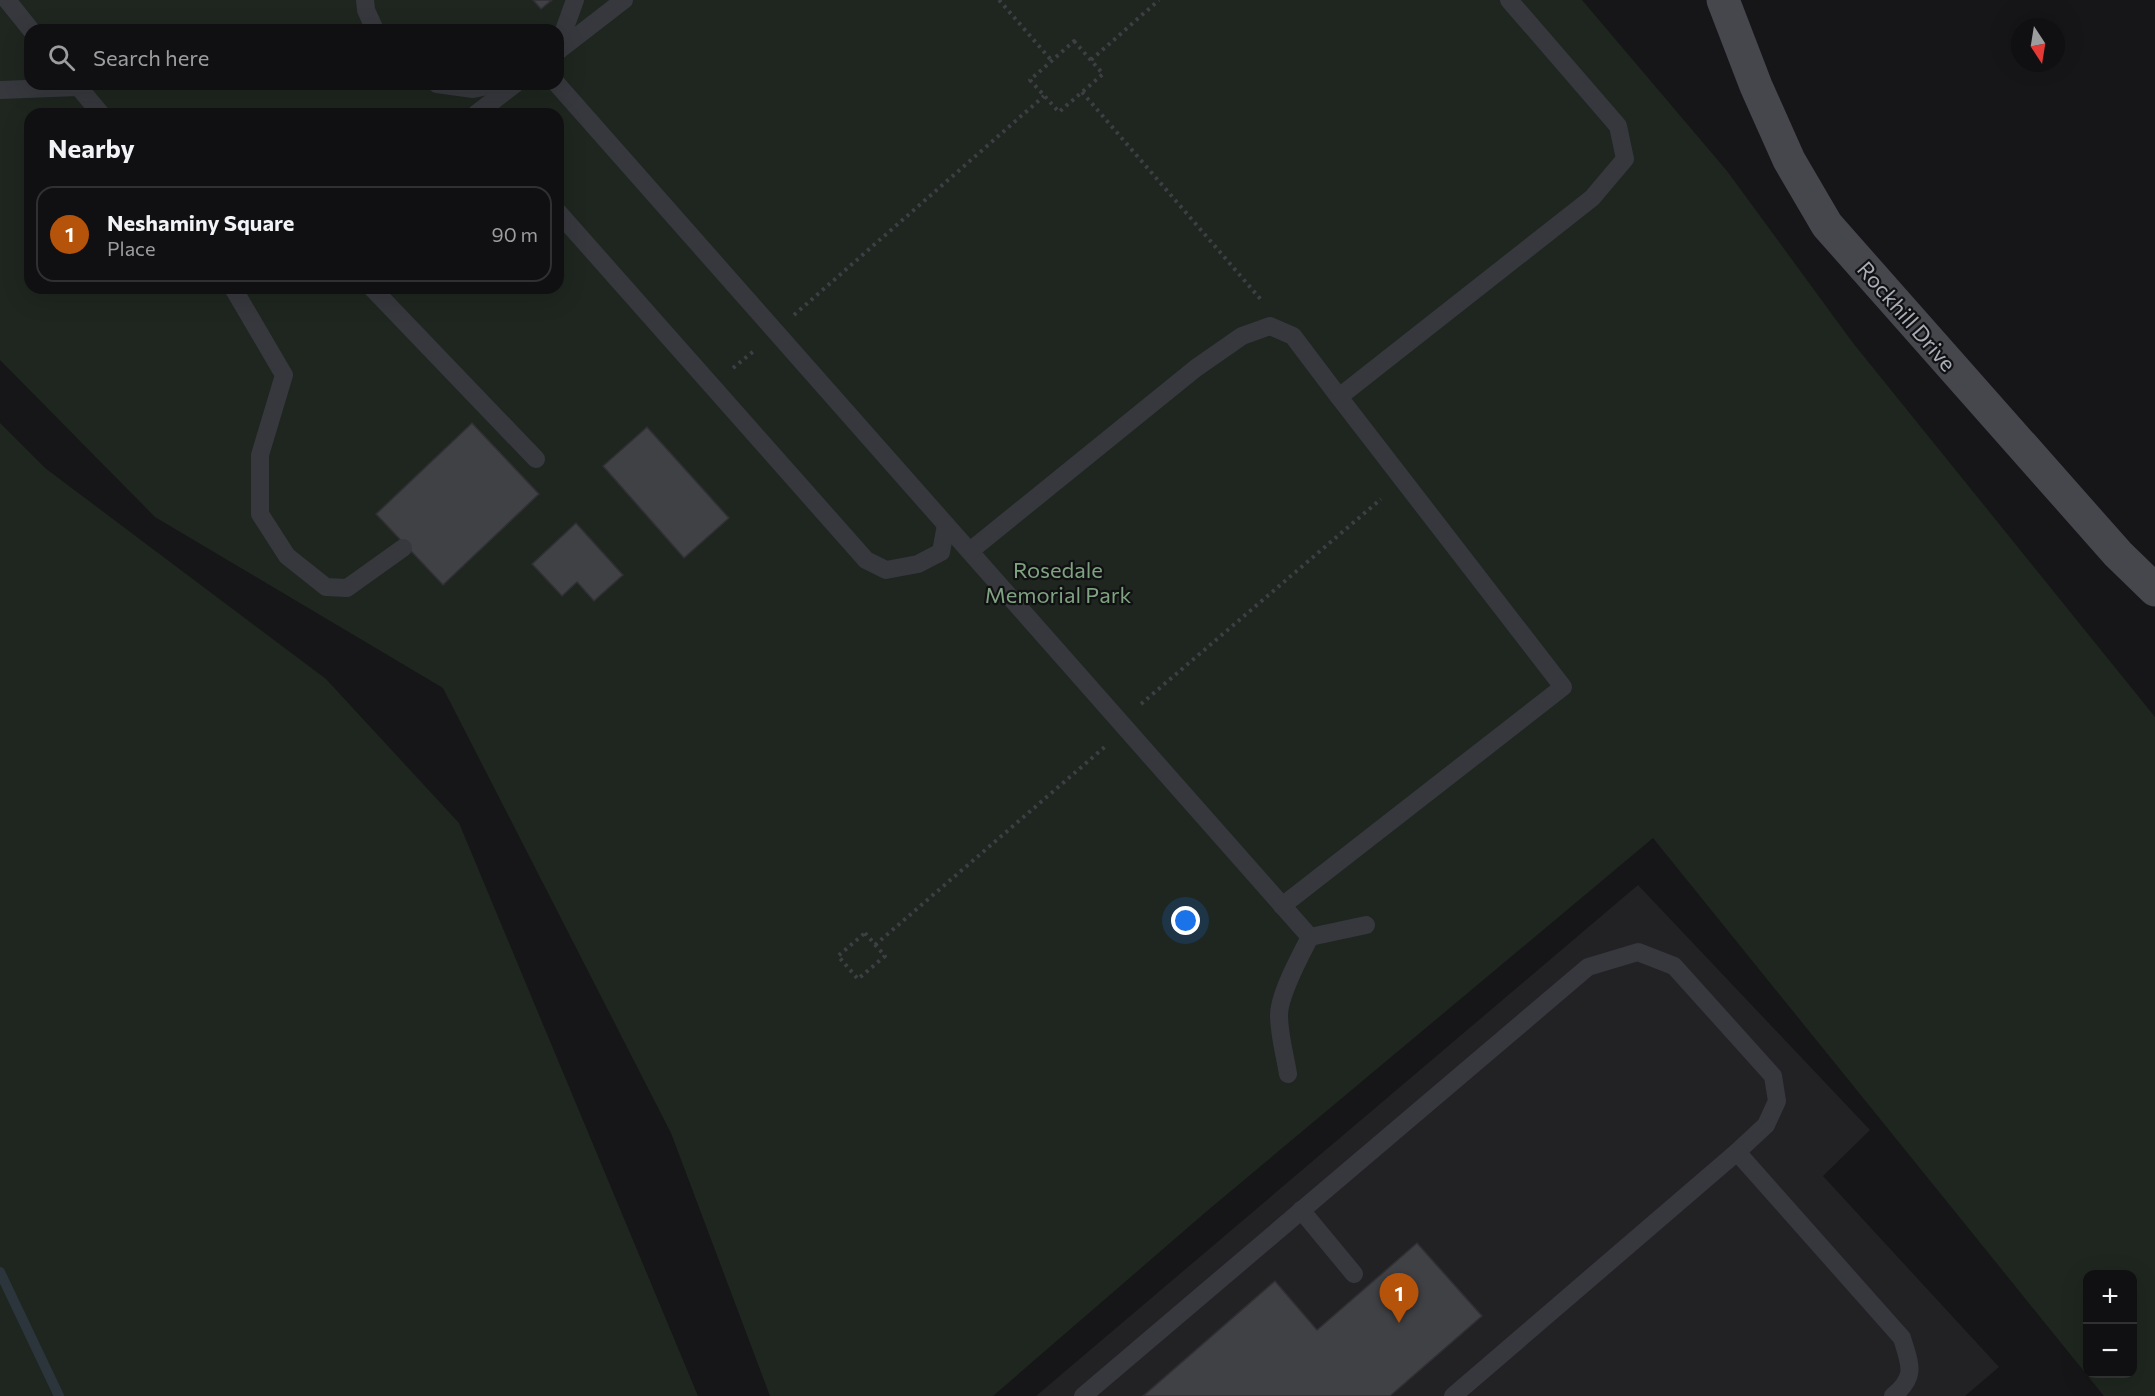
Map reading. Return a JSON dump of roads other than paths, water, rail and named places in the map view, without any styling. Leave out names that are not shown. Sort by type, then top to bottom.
[{"type":"street","name":"Rockhill Drive","points":[[1723,0],[1756,86],[1789,160],[1827,225],[2118,554],[2155,590]]},
{"type":"lane","points":[[7,0],[27,24]]},
{"type":"lane","points":[[365,0],[366,10],[372,24]]},
{"type":"lane","points":[[564,30],[575,0]]},
{"type":"lane","points":[[564,46],[624,0]]},
{"type":"lane","points":[[1339,397],[1592,198],[1625,159],[1618,126],[1509,0]]},
{"type":"lane","points":[[0,90],[24,89]]},
{"type":"lane","points":[[80,90],[95,108]]},
{"type":"lane","points":[[484,108],[507,90]]},
{"type":"lane","points":[[562,90],[1310,937]]},
{"type":"lane","points":[[564,219],[866,560],[886,570],[918,564],[941,552],[946,525]]},
{"type":"lane","points":[[237,294],[284,375],[260,455],[260,514],[287,556],[326,587],[347,588],[403,548]]},
{"type":"lane","points":[[378,294],[536,459]]},
{"type":"lane","points":[[970,551],[1196,368],[1242,336],[1270,326],[1293,336],[1563,687],[1282,906]]},
{"type":"lane","points":[[1288,1074],[1279,1012],[1293,969],[1310,937],[1366,925]]},
{"type":"lane","points":[[1083,1396],[1587,967],[1638,952],[1674,966],[1773,1076],[1777,1101],[1766,1125],[1453,1396]]},
{"type":"lane","points":[[1737,1152],[1902,1338],[1911,1368],[1904,1387],[1893,1396]]},
{"type":"lane","points":[[1301,1210],[1354,1274]]},
{"type":"waterway","points":[[0,1272],[59,1396]]},
{"type":"place","name":"Neshaminy Square","points":[[1399,1323]]},
{"type":"park label","name":"Rosedale Memorial Park","points":[[1058,582]]}]
